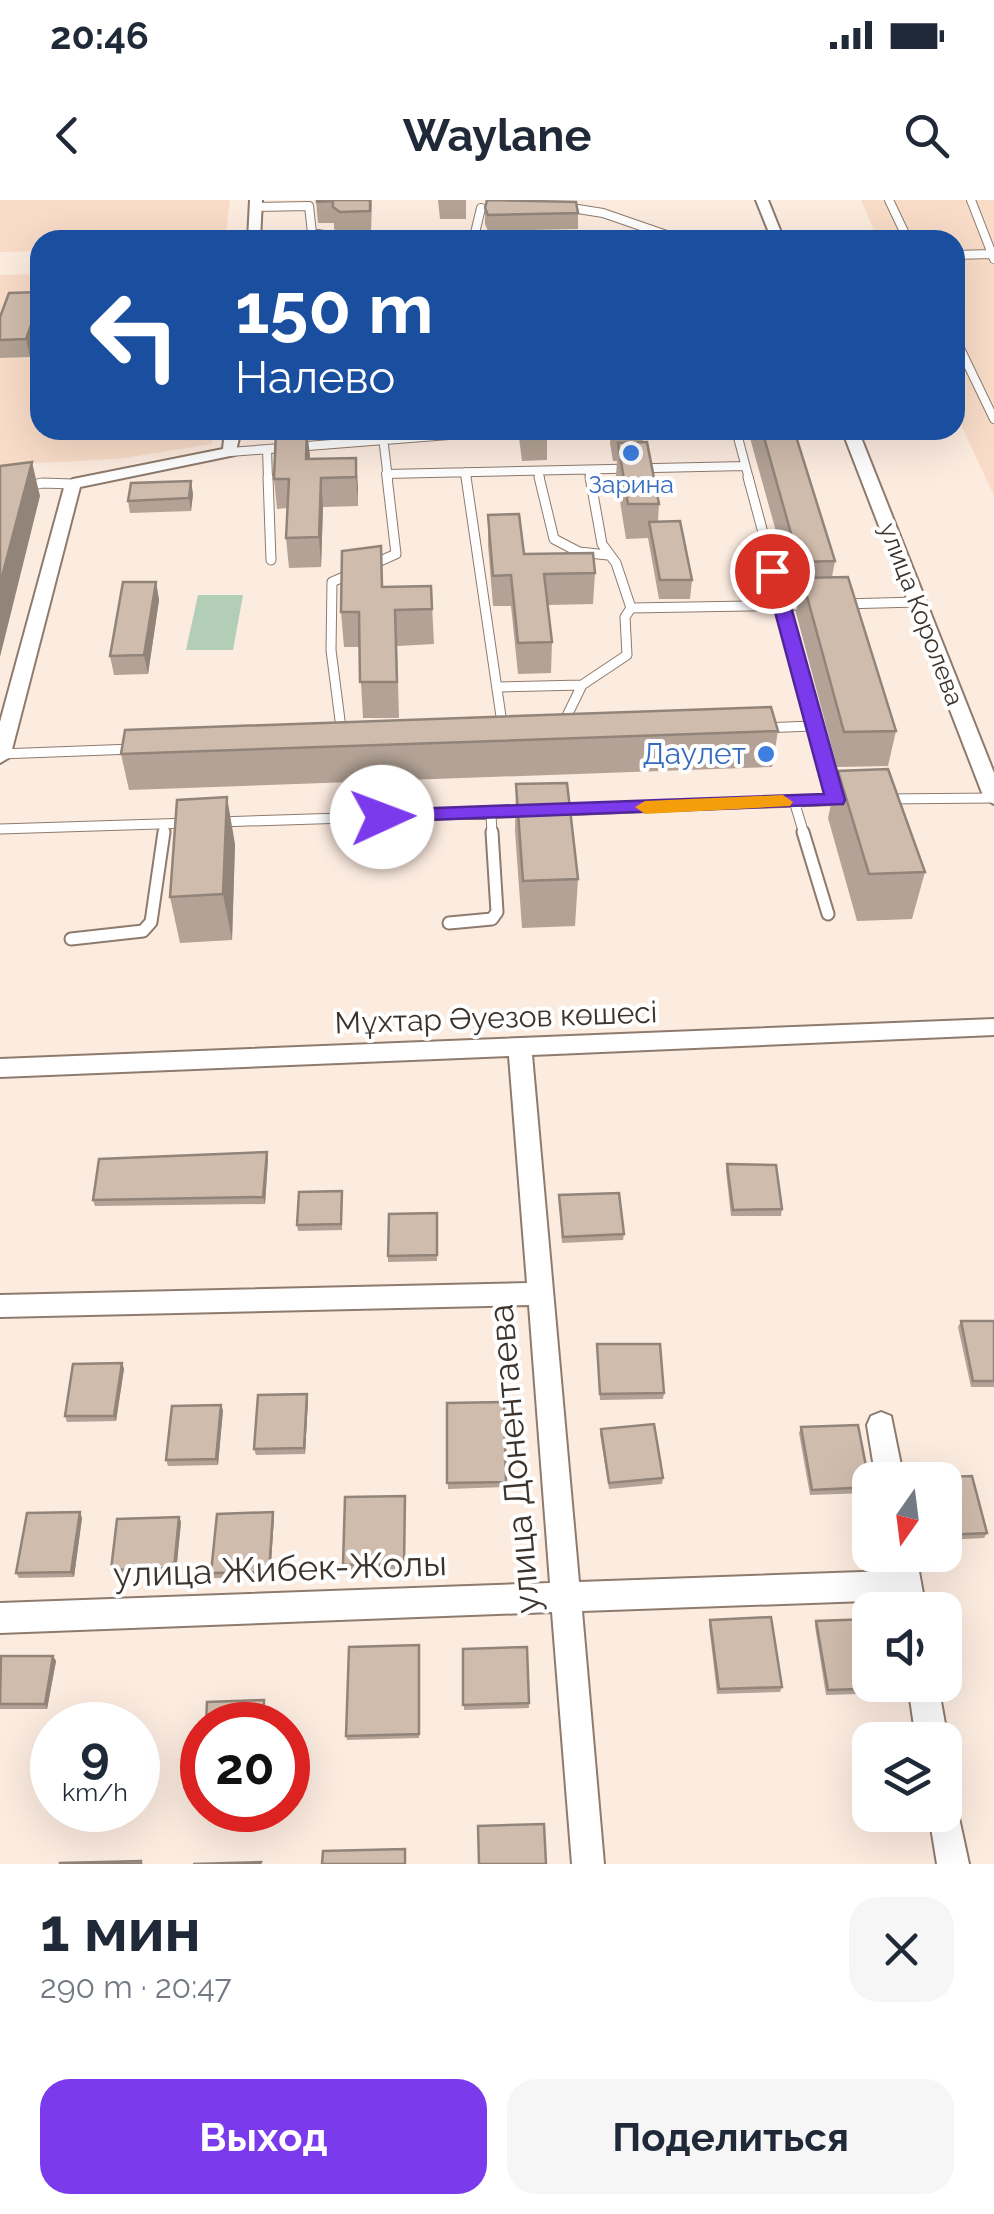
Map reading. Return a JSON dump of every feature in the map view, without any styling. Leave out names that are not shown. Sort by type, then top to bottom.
[{"type":"street","points":[[762,200],[774,230]]},
{"type":"street","points":[[255,230],[256,204]]},
{"type":"street","points":[[0,755],[73,484],[230,452],[232,440]]},
{"type":"street","name":"улица Королева","points":[[854,440],[994,798]]},
{"type":"street","name":"Мұхтар Әуезов көшесі","points":[[0,1068],[994,1027]]},
{"type":"street","name":"улица Донентаева","points":[[520,1047],[588,1864]]},
{"type":"street","points":[[0,1306],[538,1294]]},
{"type":"street","points":[[881,1425],[887,1462]]},
{"type":"street","name":"улица Жибек-Жолы","points":[[0,1618],[907,1583]]},
{"type":"street","points":[[948,1832],[953,1864]]},
{"type":"lane","points":[[889,200],[903,230]]},
{"type":"lane","points":[[965,256],[993,257],[971,200]]},
{"type":"lane","points":[[256,204],[309,206],[312,230]]},
{"type":"lane","points":[[476,230],[479,204],[490,210]]},
{"type":"lane","points":[[548,206],[604,213],[653,230]]},
{"type":"lane","points":[[965,359],[994,419]]},
{"type":"lane","points":[[230,452],[351,440]]},
{"type":"lane","points":[[343,742],[331,650],[332,582],[341,573],[384,564],[396,554],[383,440]]},
{"type":"lane","points":[[738,440],[812,726],[836,800]]},
{"type":"lane","points":[[267,448],[271,560]]},
{"type":"lane","points":[[386,474],[745,466]]},
{"type":"lane","points":[[589,470],[608,555],[616,563],[631,608]]},
{"type":"lane","points":[[538,471],[554,540],[579,552],[608,555]]},
{"type":"lane","points":[[465,472],[504,736]]},
{"type":"lane","points":[[0,493],[42,483],[73,484]]},
{"type":"lane","points":[[631,608],[917,602]]},
{"type":"lane","points":[[578,734],[559,734],[582,685],[627,654],[625,617],[631,608]]},
{"type":"lane","points":[[497,687],[582,685]]},
{"type":"lane","points":[[754,728],[812,726]]},
{"type":"lane","points":[[486,737],[522,736]]},
{"type":"lane","points":[[324,742],[361,741]]},
{"type":"lane","points":[[0,755],[153,748]]},
{"type":"lane","points":[[875,799],[994,798]]},
{"type":"lane","points":[[0,829],[855,800]]},
{"type":"lane","points":[[794,801],[828,914]]},
{"type":"lane","points":[[449,924],[492,919],[497,912],[491,814]]},
{"type":"lane","points":[[71,940],[143,931],[151,922],[166,824]]},
{"type":"shaded area","points":[[0,200],[230,200],[226,230],[30,230],[30,251],[0,252]]},
{"type":"shaded area","points":[[861,200],[994,200],[994,496],[965,434],[965,230],[874,230]]},
{"type":"shaded area","points":[[30,274],[30,440],[213,440],[212,444],[118,459],[0,465],[0,275]]},
{"type":"green space","points":[[198,595],[243,595],[233,650],[186,650]]},
{"type":"building","points":[[317,200],[370,200],[370,211],[340,212],[333,207],[333,201]]},
{"type":"building","points":[[487,200],[576,202],[578,213],[488,215]]},
{"type":"building","points":[[30,292],[30,328],[26,339],[0,340],[0,317],[9,293]]},
{"type":"building","points":[[276,440],[307,440],[306,459],[356,458],[356,477],[321,478],[319,537],[286,538],[289,479],[274,479]]},
{"type":"building","points":[[765,440],[797,440],[835,561],[799,562]]},
{"type":"building","points":[[647,442],[659,504],[628,504],[618,443]]},
{"type":"building","points":[[32,462],[0,584],[0,466]]},
{"type":"building","points":[[191,481],[189,498],[128,501],[131,483]]},
{"type":"building","points":[[519,514],[524,554],[593,553],[595,573],[544,574],[552,642],[518,643],[511,575],[493,576],[488,515]]},
{"type":"building","points":[[680,521],[692,580],[660,580],[649,522]]},
{"type":"building","points":[[381,546],[382,587],[431,586],[432,609],[395,610],[397,682],[360,682],[359,612],[341,612],[342,551]]},
{"type":"building","points":[[848,577],[896,731],[844,732],[802,578]]},
{"type":"building","points":[[123,582],[156,582],[144,655],[110,656]]},
{"type":"building","points":[[771,707],[778,731],[121,754],[125,730]]},
{"type":"building","points":[[888,769],[925,872],[869,874],[838,771]]},
{"type":"building","points":[[567,783],[578,879],[523,881],[516,784]]},
{"type":"building","points":[[227,797],[223,894],[170,897],[177,800]]},
{"type":"building","points":[[267,1152],[263,1197],[93,1200],[99,1159]]},
{"type":"building","points":[[727,1164],[776,1165],[782,1209],[733,1210]]},
{"type":"building","points":[[342,1191],[341,1224],[297,1225],[299,1192]]},
{"type":"building","points":[[619,1193],[624,1234],[563,1237],[559,1195]]},
{"type":"building","points":[[437,1213],[437,1255],[388,1256],[389,1214]]},
{"type":"building","points":[[961,1321],[994,1321],[994,1381],[973,1381]]},
{"type":"building","points":[[597,1344],[660,1344],[664,1393],[600,1394]]},
{"type":"building","points":[[122,1363],[114,1416],[65,1416],[73,1364]]},
{"type":"building","points":[[307,1394],[304,1448],[254,1449],[258,1395]]},
{"type":"building","points":[[504,1402],[506,1482],[447,1483],[447,1403]]},
{"type":"building","points":[[221,1405],[216,1459],[166,1460],[172,1406]]},
{"type":"building","points":[[654,1424],[663,1478],[609,1483],[601,1429]]},
{"type":"building","points":[[858,1425],[865,1462],[852,1462],[852,1488],[812,1490],[801,1427]]},
{"type":"building","points":[[962,1476],[972,1476],[987,1533],[962,1534]]},
{"type":"building","points":[[405,1496],[404,1564],[343,1565],[345,1497]]},
{"type":"building","points":[[80,1512],[71,1572],[16,1573],[27,1513]]},
{"type":"building","points":[[273,1512],[269,1572],[211,1573],[217,1514]]},
{"type":"building","points":[[179,1517],[174,1568],[111,1570],[117,1519]]},
{"type":"building","points":[[771,1617],[782,1687],[719,1689],[710,1620]]},
{"type":"building","points":[[852,1620],[852,1689],[828,1690],[816,1621]]},
{"type":"building","points":[[419,1645],[419,1734],[346,1736],[349,1647]]},
{"type":"building","points":[[527,1647],[529,1703],[463,1705],[463,1649]]},
{"type":"building","points":[[1,1656],[53,1656],[45,1702],[0,1704]]},
{"type":"building","points":[[544,1824],[546,1864],[479,1864],[478,1826]]},
{"type":"building","points":[[405,1849],[405,1864],[322,1864],[323,1851]]},
{"type":"building","points":[[261,1862],[260,1864],[193,1864]]},
{"type":"building","points":[[60,1863],[141,1864],[60,1864]]},
{"type":"slow traffic","points":[[645,807],[783,802]]},
{"type":"place","name":"Зарина","points":[[631,453]]},
{"type":"place","name":"Даулет","points":[[766,754]]},
{"type":"route","points":[[382,817],[836,800],[812,726],[772,571]]}]
